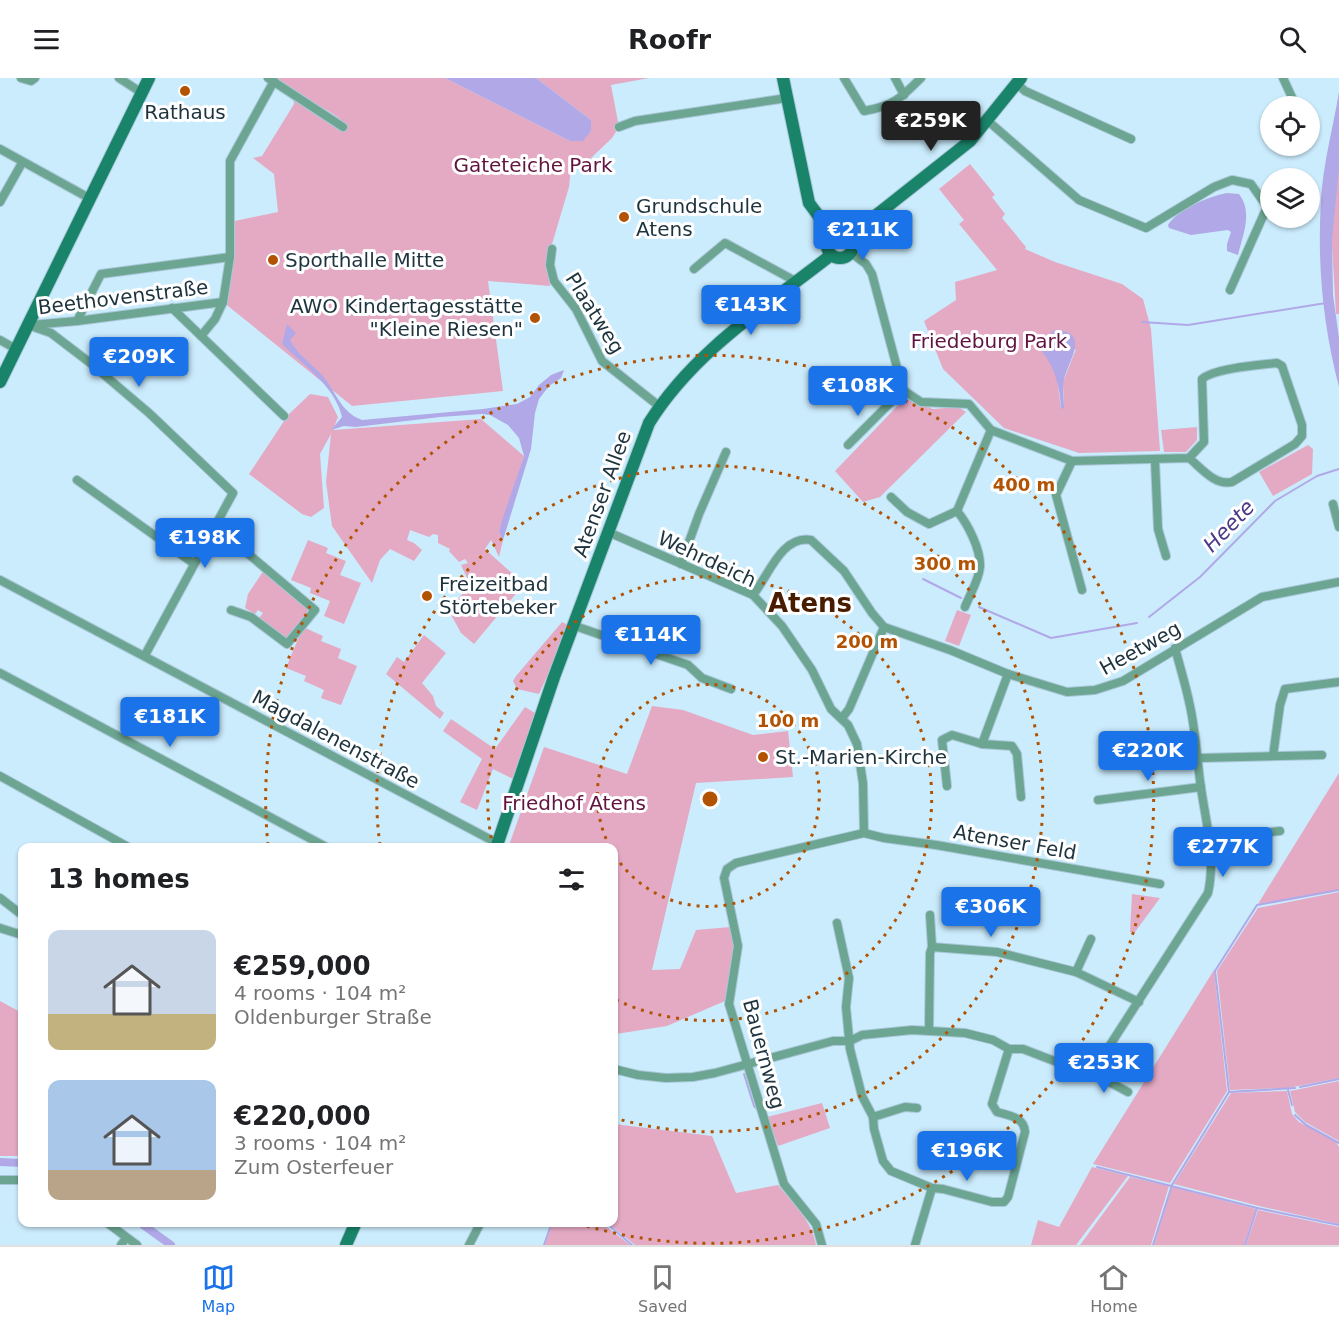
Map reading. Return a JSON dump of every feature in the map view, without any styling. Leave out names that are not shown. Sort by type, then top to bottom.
[{"type":"street","points":[[21,78],[33,79]]},
{"type":"street","points":[[119,78],[142,93]]},
{"type":"street","points":[[0,382],[149,78]]},
{"type":"street","points":[[783,78],[809,203],[832,234]]},
{"type":"street","points":[[844,78],[864,111],[886,107],[904,95],[921,78]]},
{"type":"street","points":[[895,78],[904,95]]},
{"type":"street","points":[[1283,78],[1291,96]]},
{"type":"street","points":[[201,336],[215,319],[223,302],[230,257],[230,161],[271,80],[343,127]]},
{"type":"street","points":[[850,236],[970,141],[1018,81],[1025,91],[1131,139]]},
{"type":"street","points":[[620,127],[635,121],[788,98]]},
{"type":"street","points":[[988,121],[1079,200],[1146,228],[1214,187],[1232,180],[1251,184],[1267,207],[1230,290]]},
{"type":"street","points":[[0,149],[89,198]]},
{"type":"street","points":[[0,202],[22,163]]},
{"type":"street","points":[[842,232],[850,236],[854,245],[851,253],[840,259],[831,255],[826,246],[832,234],[842,232]]},
{"type":"street","points":[[694,269],[725,243],[797,282]]},
{"type":"street","name":"Plaatweg","points":[[552,249],[550,265],[554,281],[576,309],[602,361],[659,406]]},
{"type":"street","points":[[851,253],[866,264],[872,274],[903,390],[921,402],[969,404],[991,430],[1072,461],[1155,461],[1189,458],[1204,442],[1203,380],[1208,374],[1277,363],[1282,366],[1302,425],[1302,436],[1295,444],[1232,482],[1224,484],[1215,480],[1189,458]]},
{"type":"street","name":"Atenser Allee","points":[[497,843],[554,678],[642,440],[659,406],[684,376],[711,350],[831,255]]},
{"type":"street","points":[[77,321],[101,274],[230,257]]},
{"type":"street","name":"Beethovenstraße","points":[[28,325],[223,302]]},
{"type":"street","points":[[172,308],[284,416]]},
{"type":"street","points":[[28,325],[51,333],[89,362],[148,413],[233,493],[145,655]]},
{"type":"street","points":[[0,340],[16,349]]},
{"type":"street","points":[[848,445],[903,390]]},
{"type":"street","points":[[891,497],[907,512],[929,524],[957,511],[991,430]]},
{"type":"street","points":[[681,564],[699,514],[726,452]]},
{"type":"street","points":[[1072,461],[1056,495],[1082,590]]},
{"type":"street","points":[[1155,461],[1158,529],[1166,556]]},
{"type":"street","points":[[77,480],[193,563]]},
{"type":"street","points":[[1333,504],[1339,527]]},
{"type":"street","points":[[957,511],[977,551],[980,568],[965,607]]},
{"type":"street","points":[[214,525],[315,610],[287,644],[251,617],[231,610]]},
{"type":"street","name":"Wehrdeich","points":[[608,532],[753,596],[782,626],[812,670],[831,709],[842,718]]},
{"type":"street","points":[[753,596],[786,547],[795,541],[811,540],[825,551],[844,572],[884,627],[849,709],[842,718],[857,744],[864,783],[864,833]]},
{"type":"street","name":"Magdalenenstraße","points":[[0,580],[145,655],[492,843]]},
{"type":"street","name":"Heetweg","points":[[884,627],[950,650],[1008,674],[1066,692],[1095,690],[1123,681],[1262,597],[1339,582]]},
{"type":"street","points":[[575,626],[688,665],[702,678],[731,689]]},
{"type":"street","points":[[1092,1073],[1208,893],[1210,883],[1211,838],[1201,787],[1199,758],[1190,705],[1175,648]]},
{"type":"street","points":[[0,673],[319,843]]},
{"type":"street","points":[[982,744],[1008,674]]},
{"type":"street","points":[[1273,756],[1280,705],[1285,689],[1339,682]]},
{"type":"street","points":[[947,786],[942,740],[952,735],[982,744],[1012,746],[1017,754],[1021,797]]},
{"type":"street","points":[[1199,758],[1322,754]]},
{"type":"street","points":[[0,776],[121,843]]},
{"type":"street","points":[[1098,800],[1201,787]]},
{"type":"street","points":[[1211,838],[1280,831]]},
{"type":"street","name":"Atenser Feld","points":[[864,833],[1160,884]]},
{"type":"street","name":"Bauernweg","points":[[822,1245],[816,1224],[784,1184],[729,1004],[738,946],[724,878],[727,869],[736,863],[864,833]]},
{"type":"street","points":[[0,898],[18,912]]},
{"type":"street","points":[[929,1030],[932,947],[930,915]]},
{"type":"street","points":[[837,923],[849,978],[846,1007],[850,1049],[862,1096],[873,1117],[883,1161],[891,1171],[932,1188],[943,1188],[999,1203],[1004,1202],[1008,1197],[1025,1132],[1024,1125],[1019,1119],[996,1112],[992,1104],[1009,1049]]},
{"type":"street","points":[[0,928],[18,934]]},
{"type":"street","points":[[1076,972],[1091,939]]},
{"type":"street","points":[[932,947],[998,952],[1076,972],[1139,1002]]},
{"type":"street","points":[[618,1070],[666,1078],[693,1077],[833,1041],[850,1041],[862,1035],[929,1030],[965,1033],[993,1040],[1009,1049],[1023,1049],[1083,1072],[1092,1073],[1128,1092]]},
{"type":"street","points":[[873,1117],[905,1107],[917,1108]]},
{"type":"street","points":[[0,1180],[18,1180]]},
{"type":"street","points":[[915,1245],[932,1188]]},
{"type":"street","points":[[111,1227],[124,1241],[137,1245]]},
{"type":"street","points":[[346,1245],[354,1227]]},
{"type":"street","points":[[469,1245],[478,1227]]},
{"type":"green space","name":"Gateteiche Park","points":[[271,78],[445,78],[570,141],[582,141],[591,131],[591,120],[536,78],[649,78],[611,85],[619,127],[612,138],[589,160],[571,167],[569,187],[547,261],[550,286],[488,281],[503,391],[352,406],[223,302],[230,222],[278,212],[274,174],[253,158],[262,156],[294,104],[293,94],[342,119]]},
{"type":"green space","points":[[1339,160],[1339,314],[1336,314],[1331,228]]},
{"type":"green space","name":"Friedeburg Park","points":[[970,164],[995,195],[992,197],[1005,214],[1002,218],[1026,247],[1025,249],[1055,262],[1122,284],[1143,299],[1151,329],[1160,451],[1079,453],[1004,428],[943,369],[924,321],[956,300],[955,282],[997,270],[959,224],[964,220],[939,189]],"holes":[[[1076,349],[1063,382],[1064,408],[1061,408],[1057,378],[1050,362]]]},
{"type":"green space","points":[[310,394],[328,397],[338,417],[333,430],[481,419],[524,456],[499,532],[503,540],[499,557],[491,540],[485,549],[524,584],[474,644],[461,633],[449,611],[470,584],[461,565],[468,563],[465,559],[459,562],[449,551],[450,549],[438,543],[438,535],[433,534],[429,537],[410,530],[407,540],[422,550],[414,561],[390,549],[380,560],[372,583],[332,526],[326,482],[331,434],[320,454],[324,508],[311,517],[302,514],[249,474],[288,415]]},
{"type":"green space","points":[[906,397],[933,409],[958,407],[966,412],[880,497],[863,502],[835,471]]},
{"type":"green space","points":[[1197,427],[1197,440],[1186,452],[1164,452],[1161,430]]},
{"type":"green space","points":[[1308,445],[1313,449],[1312,474],[1273,496],[1259,472]]},
{"type":"green space","points":[[308,540],[328,548],[326,553],[346,561],[340,575],[361,583],[344,624],[324,616],[330,601],[310,593],[311,588],[291,580]]},
{"type":"green space","points":[[264,570],[313,610],[287,642],[259,618],[263,613],[258,610],[255,614],[245,608],[248,594]]},
{"type":"green space","points":[[957,610],[971,615],[959,646],[945,641]]},
{"type":"green space","points":[[562,622],[570,626],[539,694],[517,689],[513,681],[516,676]]},
{"type":"green space","points":[[303,627],[323,636],[321,641],[341,649],[338,658],[357,666],[341,705],[321,698],[324,690],[304,681],[306,676],[286,668]]},
{"type":"green space","points":[[424,635],[446,653],[422,683],[433,696],[436,706],[444,713],[440,719],[386,674],[397,657],[404,662]]},
{"type":"green space","name":"Friedhof Atens","points":[[652,706],[683,710],[753,735],[788,731],[793,777],[696,783],[652,970],[680,969],[696,930],[730,927],[734,948],[725,1001],[667,1026],[618,1034],[618,843],[510,843],[544,747],[627,774]]},
{"type":"green space","points":[[525,707],[535,713],[515,780],[493,769],[477,810],[460,802],[482,759],[443,731],[451,719],[495,749]]},
{"type":"green space","points":[[1339,773],[1339,890],[1258,904]]},
{"type":"green space","points":[[1339,892],[1339,1078],[1288,1088],[1230,1090],[1217,971],[1258,908]]},
{"type":"green space","points":[[1132,894],[1160,898],[1135,932],[1130,932]]},
{"type":"green space","points":[[1214,970],[1227,1091],[1170,1183],[1093,1164]]},
{"type":"green space","points":[[0,1001],[18,1011],[18,1156],[0,1156]]},
{"type":"green space","points":[[1339,1081],[1339,1141],[1305,1122],[1295,1112],[1290,1091]]},
{"type":"green space","points":[[1287,1091],[1292,1114],[1299,1122],[1336,1142],[1339,1147],[1339,1224],[1174,1184],[1231,1093]]},
{"type":"green space","points":[[822,1103],[830,1128],[778,1146],[767,1117]]},
{"type":"green space","points":[[618,1124],[712,1136],[736,1193],[778,1185],[806,1220],[816,1245],[635,1245],[613,1227],[618,1227]]},
{"type":"green space","points":[[1092,1167],[1128,1176],[1076,1245],[1031,1245],[1038,1220],[1059,1227]]},
{"type":"green space","points":[[1130,1177],[1169,1186],[1151,1245],[1080,1245]]},
{"type":"green space","points":[[1172,1187],[1256,1209],[1244,1245],[1154,1245]]},
{"type":"green space","points":[[1258,1210],[1339,1227],[1339,1245],[1246,1245]]},
{"type":"green space","points":[[551,1227],[607,1227],[630,1245],[545,1245]]},
{"type":"shaded area","points":[[445,78],[536,78],[591,120],[591,131],[583,141],[570,141]]},
{"type":"shaded area","points":[[1339,92],[1339,168],[1332,240],[1333,295],[1339,338],[1339,387],[1322,295],[1320,224],[1326,160]]},
{"type":"shaded area","points":[[1227,193],[1239,194],[1245,208],[1246,224],[1238,255],[1227,251],[1231,232],[1228,230],[1191,235],[1169,228],[1168,225],[1173,219],[1187,209],[1203,200]]},
{"type":"shaded area","points":[[287,324],[296,333],[290,340],[297,350],[327,381],[348,412],[362,420],[517,404],[530,397],[551,375],[564,370],[561,378],[549,386],[539,399],[531,449],[503,540],[499,532],[502,520],[524,456],[519,438],[508,425],[490,415],[482,414],[356,427],[344,426],[331,430],[342,417],[338,406],[318,377],[282,344]]},
{"type":"shaded area","points":[[1055,330],[1066,332],[1075,341],[1075,348],[1064,380],[1064,408],[1061,409],[1056,378],[1041,350],[1043,339]]},
{"type":"waterway","points":[[1142,322],[1188,325],[1326,303]]},
{"type":"waterway","name":"Heete","points":[[1149,617],[1200,577],[1275,501],[1317,476],[1339,469]]},
{"type":"waterway","name":"Heete","points":[[923,579],[961,598]]},
{"type":"waterway","name":"Heete","points":[[979,607],[1051,638],[1137,623]]},
{"type":"waterway","points":[[1229,1092],[1215,971],[1257,905],[1339,890]]},
{"type":"waterway","points":[[744,1074],[754,1106],[758,1110]]},
{"type":"waterway","points":[[1300,1087],[1339,1079]]},
{"type":"waterway","points":[[1153,1245],[1172,1185],[1229,1092],[1295,1088]]},
{"type":"waterway","points":[[1288,1090],[1292,1105]]},
{"type":"waterway","points":[[1295,1115],[1306,1125],[1339,1143]]},
{"type":"waterway","points":[[0,1162],[18,1163]]},
{"type":"waterway","points":[[1097,1167],[1257,1208],[1339,1225]]},
{"type":"waterway","points":[[1245,1245],[1257,1208]]},
{"type":"waterway","points":[[146,1227],[171,1245]]},
{"type":"waterway","points":[[544,1245],[550,1227]]},
{"type":"waterway","points":[[611,1227],[632,1245]]},
{"type":"place","name":"Rathaus","points":[[185,91]]},
{"type":"place","name":"Grundschule Atens","points":[[624,217]]},
{"type":"place","name":"Sporthalle Mitte","points":[[273,260]]},
{"type":"place","name":"AWO Kindertagesstätte \"Kleine Riesen\"","points":[[535,318]]},
{"type":"place","name":"Freizeitbad Störtebeker","points":[[427,596]]},
{"type":"place","name":"St.-Marien-Kirche","points":[[763,757]]},
{"type":"district","name":"Atens","points":[[810,603]]}]
